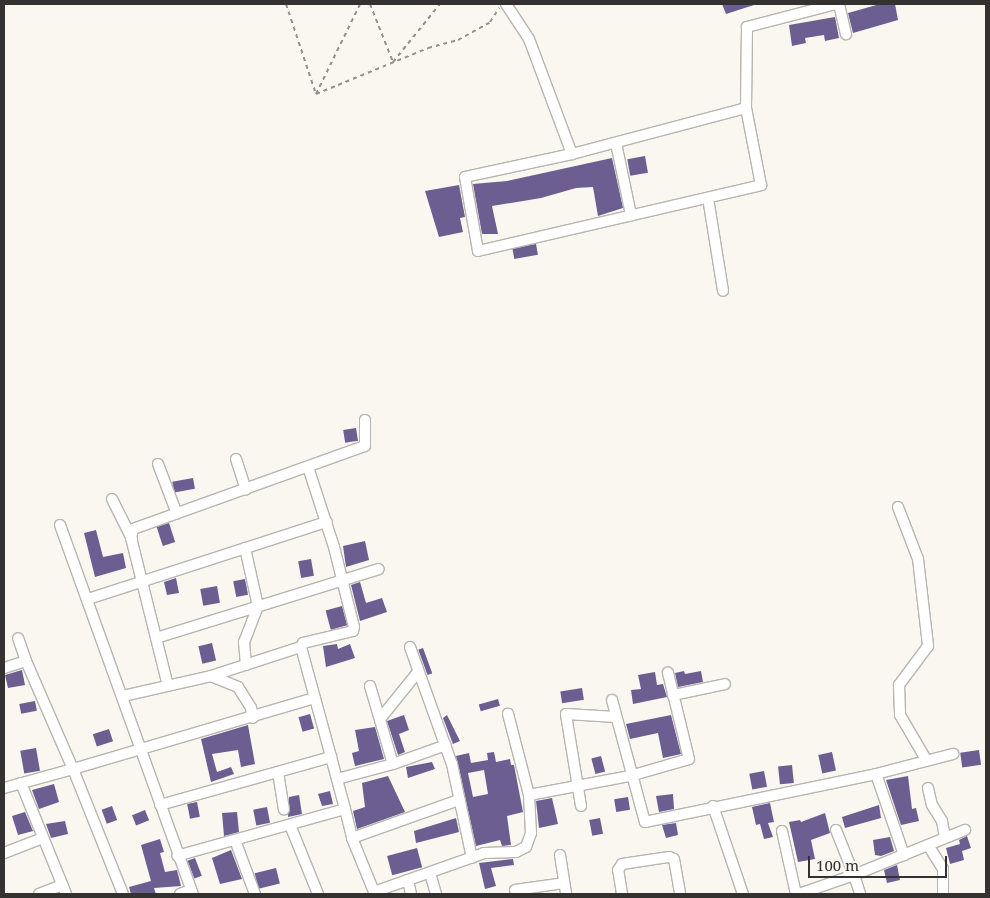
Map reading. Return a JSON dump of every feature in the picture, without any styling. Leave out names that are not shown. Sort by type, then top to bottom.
[{"type":"street","points":[[506,4],[529,39],[572,154]]},
{"type":"street","points":[[746,108],[572,154],[465,177],[478,251],[761,185],[746,108],[747,27],[835,4]]},
{"type":"street","points":[[839,4],[846,34]]},
{"type":"street","points":[[616,143],[631,215]]},
{"type":"street","points":[[708,198],[723,291]]},
{"type":"street","points":[[132,540],[134,529],[366,446],[365,420]]},
{"type":"street","points":[[236,459],[246,489]]},
{"type":"street","points":[[158,464],[177,514]]},
{"type":"street","points":[[123,696],[212,676],[300,647],[303,643],[354,629],[327,522],[308,467]]},
{"type":"street","points":[[112,499],[132,540],[168,686]]},
{"type":"street","points":[[898,507],[918,559],[928,646],[899,685],[900,715],[927,761]]},
{"type":"street","points":[[88,599],[142,580],[327,522]]},
{"type":"street","points":[[60,525],[123,696],[176,856],[192,892],[180,894]]},
{"type":"street","points":[[245,548],[258,606],[244,642],[246,666]]},
{"type":"street","points":[[156,638],[379,569]]},
{"type":"street","points":[[18,638],[124,894]]},
{"type":"street","points":[[300,647],[352,838],[374,893],[484,854],[516,852],[526,847],[531,833],[529,795],[508,714]]},
{"type":"street","points":[[410,647],[446,745],[472,858]]},
{"type":"street","points":[[4,668],[26,661]]},
{"type":"street","points":[[380,719],[418,673]]},
{"type":"street","points":[[529,795],[630,776],[689,759],[668,673]]},
{"type":"street","points":[[212,676],[238,687],[251,708],[252,718]]},
{"type":"street","points":[[673,695],[725,684]]},
{"type":"street","points":[[370,686],[393,764]]},
{"type":"street","points":[[4,788],[252,718],[315,698]]},
{"type":"street","points":[[612,700],[630,776],[644,822],[713,806],[876,774],[953,754]]},
{"type":"street","points":[[581,806],[566,714],[616,717]]},
{"type":"street","points":[[337,779],[393,764],[446,745]]},
{"type":"street","points":[[160,805],[331,757]]},
{"type":"street","points":[[278,772],[284,810]]},
{"type":"street","points":[[876,774],[904,855]]},
{"type":"street","points":[[21,783],[64,890],[39,894]]},
{"type":"street","points":[[928,788],[932,805],[942,821],[945,838]]},
{"type":"street","points":[[352,838],[459,800]]},
{"type":"street","points":[[713,806],[743,894]]},
{"type":"street","points":[[176,856],[344,809]]},
{"type":"street","points":[[290,825],[318,894]]},
{"type":"street","points":[[836,830],[860,894]]},
{"type":"street","points":[[782,831],[798,894],[854,876],[965,830]]},
{"type":"street","points":[[4,853],[43,838]]},
{"type":"street","points":[[235,840],[255,894]]},
{"type":"street","points":[[928,845],[943,870],[943,894]]},
{"type":"street","points":[[560,855],[566,894]]},
{"type":"street","points":[[622,894],[618,870],[622,864],[669,857],[674,859],[680,894]]},
{"type":"street","points":[[430,872],[436,894]]},
{"type":"street","points":[[408,880],[411,894]]},
{"type":"street","points":[[515,890],[564,882]]},
{"type":"path","points":[[286,4],[316,94]]},
{"type":"path","points":[[316,94],[360,4]]},
{"type":"path","points":[[370,4],[393,62]]},
{"type":"path","points":[[393,62],[440,4]]},
{"type":"path","points":[[316,94],[393,62],[458,40],[490,22],[501,4]]},
{"type":"building","points":[[722,4],[754,4],[754,5],[726,14]]},
{"type":"building","points":[[880,4],[895,4],[898,20],[853,33],[848,13]]},
{"type":"building","points":[[835,17],[839,38],[825,41],[824,35],[805,38],[806,43],[792,46],[789,25]]},
{"type":"building","points":[[645,156],[648,173],[630,176],[627,159]]},
{"type":"building","points":[[612,158],[623,208],[598,216],[593,187],[576,188],[541,198],[492,206],[498,234],[482,234],[473,184],[507,181]]},
{"type":"building","points":[[459,185],[465,217],[460,218],[463,232],[439,237],[425,191]]},
{"type":"building","points":[[536,244],[538,255],[514,259],[512,248]]},
{"type":"building","points":[[356,428],[358,441],[345,443],[343,430]]},
{"type":"building","points":[[193,478],[195,489],[174,492],[172,482]]},
{"type":"building","points":[[169,523],[175,542],[163,546],[157,527]]},
{"type":"building","points":[[96,530],[103,557],[123,553],[126,568],[95,577],[84,533]]},
{"type":"building","points":[[365,541],[369,560],[346,567],[343,546]]},
{"type":"building","points":[[311,559],[314,576],[301,578],[298,561]]},
{"type":"building","points":[[176,578],[179,593],[167,595],[164,582]]},
{"type":"building","points":[[245,579],[248,595],[236,597],[233,581]]},
{"type":"building","points":[[360,582],[366,603],[382,598],[387,612],[360,621],[351,585]]},
{"type":"building","points":[[217,586],[220,603],[203,606],[200,589]]},
{"type":"building","points":[[342,606],[347,625],[331,630],[326,610]]},
{"type":"building","points":[[212,643],[216,661],[202,664],[198,646]]},
{"type":"building","points":[[337,644],[338,649],[350,644],[355,658],[326,667],[323,646]]},
{"type":"building","points":[[423,648],[432,673],[428,675],[418,650]]},
{"type":"building","points":[[22,670],[25,685],[8,688],[5,675]]},
{"type":"building","points":[[684,671],[685,674],[701,671],[703,682],[678,687],[675,673]]},
{"type":"building","points":[[655,672],[657,685],[663,684],[667,697],[633,704],[631,690],[641,689],[638,675]]},
{"type":"building","points":[[582,688],[584,700],[562,703],[560,691]]},
{"type":"building","points":[[498,699],[500,706],[481,711],[479,705]]},
{"type":"building","points":[[35,701],[37,711],[21,714],[19,704]]},
{"type":"building","points":[[310,714],[314,728],[303,732],[298,717]]},
{"type":"building","points":[[404,715],[409,730],[399,734],[405,752],[398,755],[387,721]]},
{"type":"building","points":[[447,715],[460,741],[453,744],[443,718]]},
{"type":"building","points":[[671,715],[681,754],[663,758],[658,733],[630,739],[626,724]]},
{"type":"building","points":[[248,725],[255,764],[241,767],[238,750],[212,754],[217,772],[231,767],[234,774],[211,782],[201,739]]},
{"type":"building","points":[[375,727],[384,759],[355,766],[352,753],[359,751],[355,730]]},
{"type":"building","points":[[109,729],[113,741],[97,747],[93,734]]},
{"type":"building","points":[[36,748],[40,771],[24,773],[20,751]]},
{"type":"building","points":[[979,750],[981,765],[962,767],[960,753]]},
{"type":"building","points":[[494,752],[496,762],[510,759],[511,765],[514,765],[523,812],[507,816],[511,845],[502,846],[500,840],[476,846],[456,756],[469,753],[471,763],[488,760],[487,753]],"holes":[[[484,770],[488,794],[473,797],[468,773]]]},
{"type":"building","points":[[832,752],[836,771],[822,773],[818,755]]},
{"type":"building","points":[[601,756],[605,771],[595,774],[591,759]]},
{"type":"building","points":[[432,762],[435,769],[408,778],[406,767]]},
{"type":"building","points":[[792,765],[794,783],[780,784],[778,766]]},
{"type":"building","points":[[764,771],[767,787],[752,790],[749,774]]},
{"type":"building","points":[[388,776],[405,812],[357,829],[353,811],[365,807],[362,783]]},
{"type":"building","points":[[908,776],[912,809],[916,808],[919,821],[901,825],[886,780]]},
{"type":"building","points":[[54,784],[59,802],[39,809],[32,790]]},
{"type":"building","points":[[330,791],[333,804],[322,806],[318,794]]},
{"type":"building","points":[[673,794],[674,809],[659,812],[656,796]]},
{"type":"building","points":[[299,795],[302,814],[288,817],[289,797]]},
{"type":"building","points":[[628,797],[630,810],[616,812],[614,799]]},
{"type":"building","points":[[552,798],[558,824],[539,828],[536,801]]},
{"type":"building","points":[[197,802],[200,817],[190,819],[187,804]]},
{"type":"building","points":[[770,803],[774,822],[768,823],[773,837],[764,839],[760,824],[756,825],[752,807]]},
{"type":"building","points":[[879,805],[881,818],[845,828],[842,817]]},
{"type":"building","points":[[112,806],[117,820],[107,824],[102,810]]},
{"type":"building","points":[[267,807],[270,823],[256,825],[253,810]]},
{"type":"building","points":[[145,810],[149,820],[136,825],[132,815]]},
{"type":"building","points":[[25,812],[33,831],[18,835],[12,816]]},
{"type":"building","points":[[237,812],[239,832],[224,836],[222,813]]},
{"type":"building","points":[[825,813],[830,833],[811,840],[815,859],[798,862],[789,822],[800,820],[801,822]]},
{"type":"building","points":[[456,818],[459,832],[416,843],[414,831]]},
{"type":"building","points":[[600,818],[603,834],[592,836],[589,820]]},
{"type":"building","points":[[65,821],[68,834],[51,838],[46,824]]},
{"type":"building","points":[[676,823],[678,835],[666,838],[662,825]]},
{"type":"building","points":[[967,836],[971,848],[962,851],[964,860],[950,864],[946,848],[960,844],[959,840]]},
{"type":"building","points":[[890,837],[894,851],[881,856],[875,855],[873,840]]},
{"type":"building","points":[[160,839],[164,852],[160,853],[165,872],[177,870],[181,886],[154,888],[156,894],[131,894],[129,887],[151,881],[141,845]]},
{"type":"building","points":[[417,848],[422,867],[392,875],[387,856]]},
{"type":"building","points":[[231,850],[242,879],[220,884],[212,858]]},
{"type":"building","points":[[195,858],[202,876],[194,879],[188,861]]},
{"type":"building","points":[[513,859],[514,865],[491,868],[496,886],[485,889],[479,863]]},
{"type":"building","points":[[897,865],[900,880],[887,883],[884,870]]},
{"type":"building","points":[[276,868],[280,884],[259,889],[255,873]]}]
